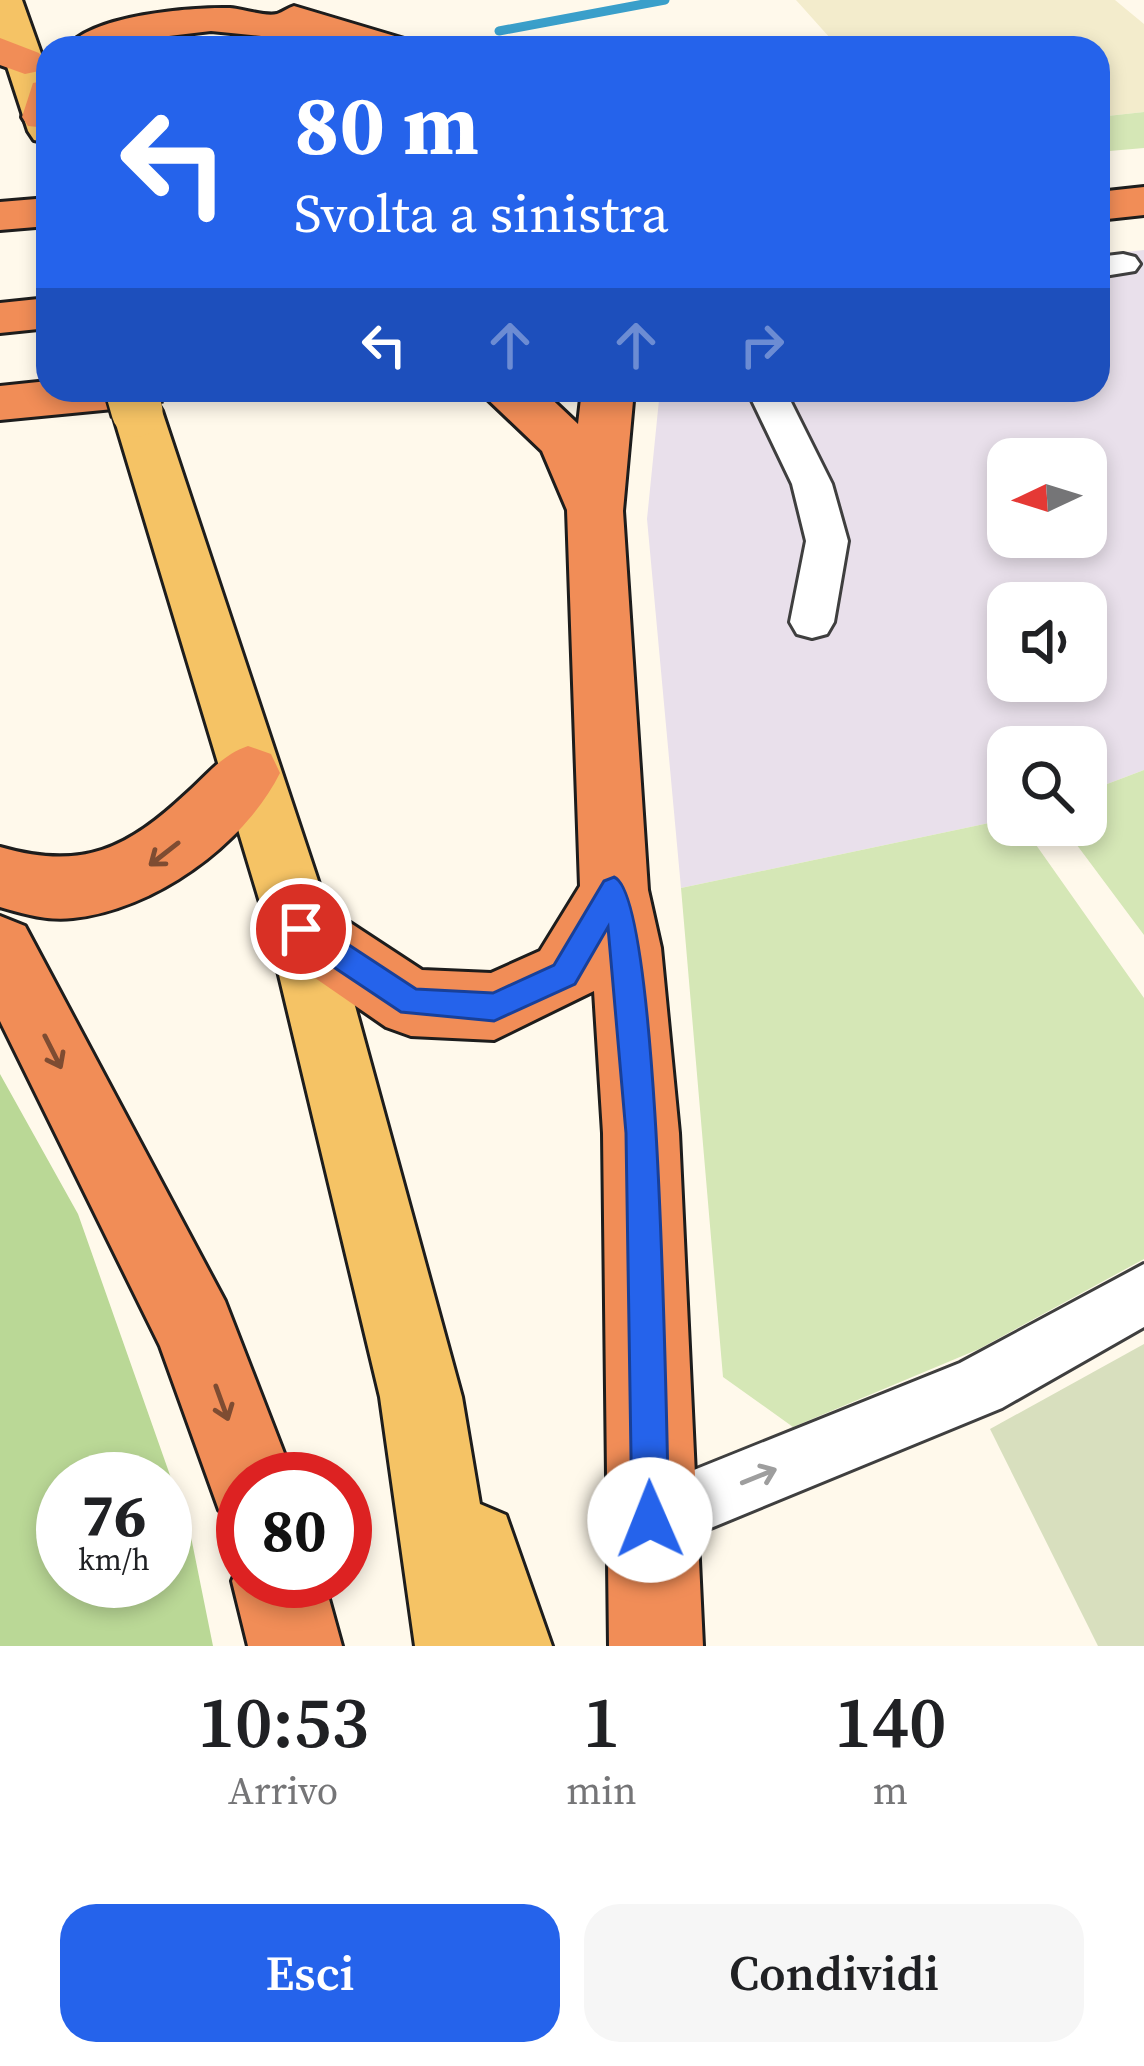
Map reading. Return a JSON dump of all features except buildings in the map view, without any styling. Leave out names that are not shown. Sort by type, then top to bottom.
[{"type":"highway","points":[[208,0],[358,36]]},
{"type":"highway","points":[[119,36],[221,20],[308,36]]},
{"type":"highway","points":[[0,216],[36,213]]},
{"type":"highway","points":[[0,287],[36,283]]},
{"type":"highway","points":[[0,318],[36,315]]},
{"type":"highway","points":[[0,403],[36,401]]},
{"type":"highway","points":[[0,415],[88,402]]},
{"type":"highway","points":[[523,402],[546,417],[577,458],[595,511]]},
{"type":"highway","points":[[607,402],[595,511],[614,890],[626,948],[641,1133],[656,1646]]},
{"type":"highway","points":[[0,877],[28,890],[92,885],[148,866],[210,817],[248,773]]},
{"type":"highway","points":[[301,929],[411,1003],[494,1007],[565,974],[614,890]]},
{"type":"highway","points":[[0,948],[196,1330],[240,1452]]},
{"type":"highway","points":[[285,1608],[295,1646]]},
{"type":"main road","points":[[4,0],[33,90]]},
{"type":"main road","points":[[124,402],[301,929],[421,1397],[507,1646]]},
{"type":"main road","points":[[421,1397],[460,1646]]},
{"type":"street","points":[[772,402],[812,484],[827,541],[812,622]]},
{"type":"street","points":[[650,1520],[980,1387],[1144,1294]]},
{"type":"shaded area","points":[[796,0],[1115,0],[1144,24],[1144,112],[1110,116],[1110,36],[828,36]]},
{"type":"shaded area","points":[[1144,250],[1144,770],[1107,784],[1107,726],[987,726],[987,823],[681,888],[647,519],[659,402],[1110,402],[1110,254]]},
{"type":"green space","points":[[1144,112],[1144,148],[1110,151],[1110,116]]},
{"type":"green space","points":[[1144,770],[1144,935],[1078,846],[1107,846],[1107,784]]},
{"type":"green space","points":[[987,823],[987,846],[1037,846],[1144,998],[1144,1259],[979,1349],[793,1427],[723,1377],[681,888]]},
{"type":"green space","points":[[0,1074],[78,1214],[162,1452],[36,1452],[36,1608],[192,1608],[192,1542],[213,1646],[0,1646]]},
{"type":"green space","points":[[1144,1344],[1144,1646],[1098,1646],[990,1429]]},
{"type":"waterway","points":[[499,31],[665,0]]},
{"type":"route","points":[[301,929],[411,1003],[494,1007],[565,974],[614,890],[626,948],[641,1133],[650,1520]]}]
